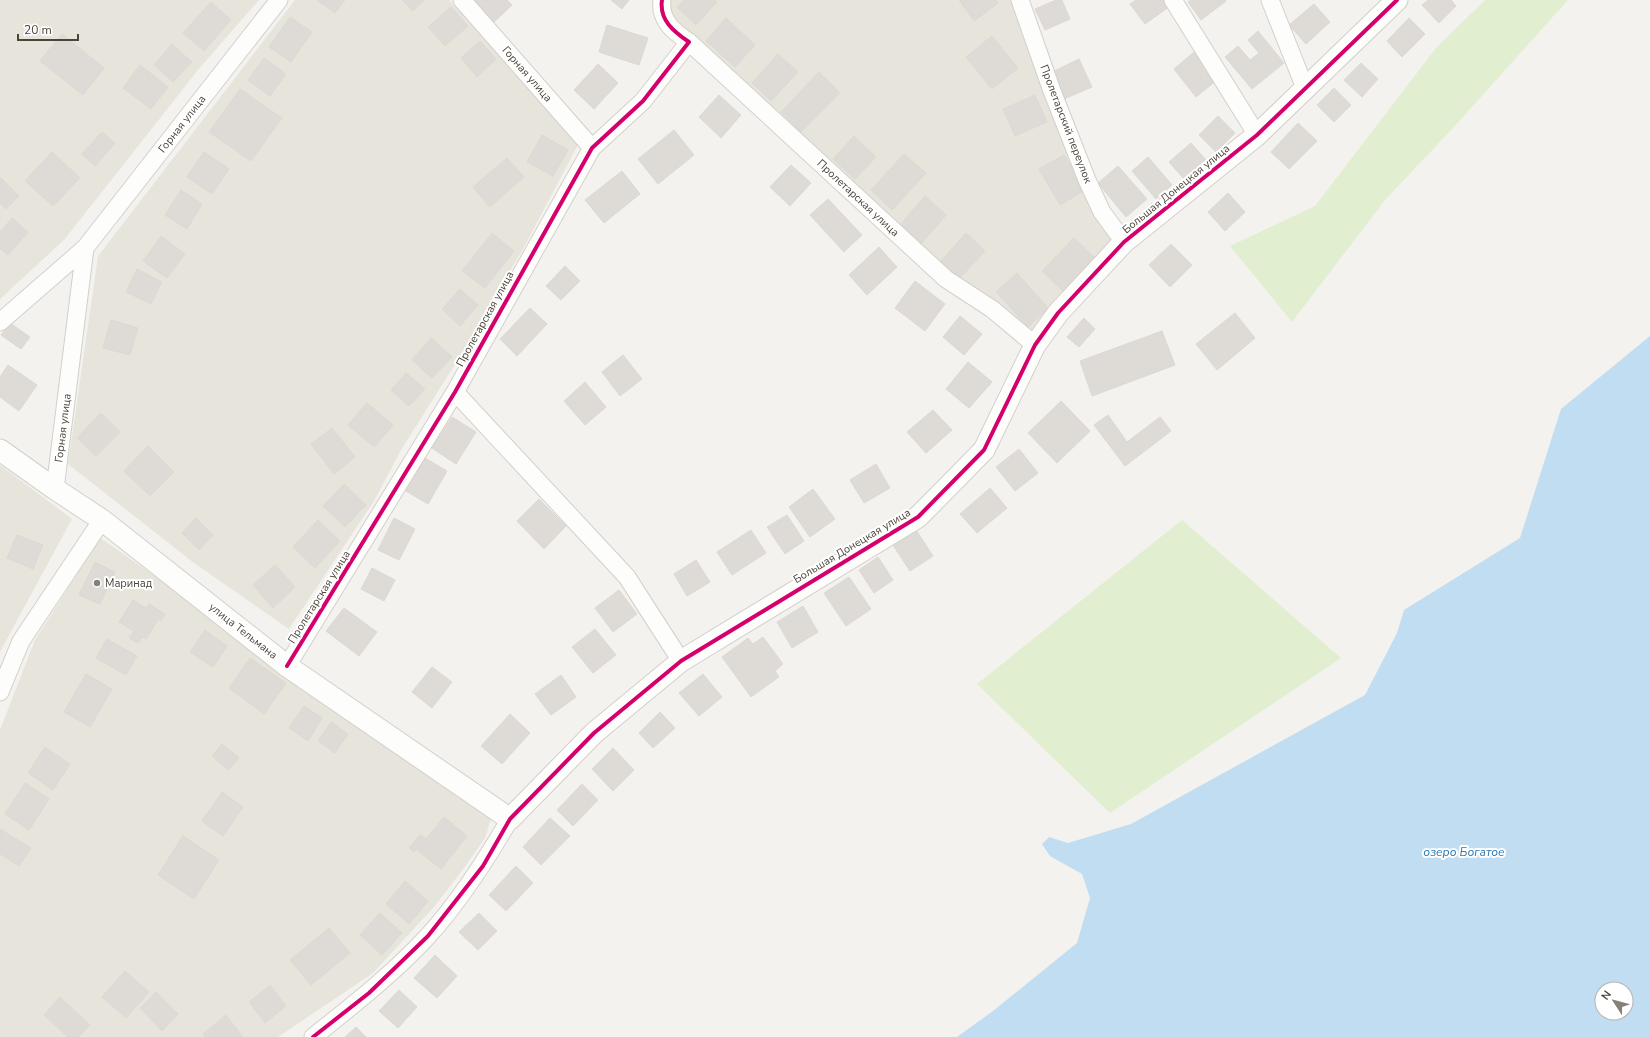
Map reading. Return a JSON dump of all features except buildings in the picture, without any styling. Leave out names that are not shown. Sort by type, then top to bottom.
[{"type":"street","name":"Горная улица","points":[[0,322],[86,248],[279,0]]},
{"type":"street","name":"Горная улица","points":[[462,0],[592,148]]},
{"type":"street","name":"Пролетарская улица","points":[[662,0],[661,9],[672,30],[689,42],[946,279],[992,309],[1035,345]]},
{"type":"street","name":"Пролетарский переулок","points":[[1020,0],[1052,91],[1087,180],[1102,212],[1124,242]]},
{"type":"street","points":[[1173,0],[1257,135]]},
{"type":"street","points":[[1270,0],[1306,88]]},
{"type":"street","name":"Большая Донецкая улица","points":[[313,1037],[369,993],[428,936],[483,866],[510,819],[594,733],[681,661],[918,517],[984,450],[1035,345],[1058,313],[1124,242],[1257,135],[1397,0]]},
{"type":"street","name":"Пролетарская улица","points":[[287,666],[455,392],[592,148],[643,101],[689,42]]},
{"type":"street","name":"Горная улица","points":[[55,489],[86,248]]},
{"type":"street","points":[[455,392],[627,577],[681,661]]},
{"type":"street","name":"улица Тельмана","points":[[0,450],[102,520],[287,666],[510,819]]},
{"type":"street","points":[[0,692],[21,641],[102,520]]},
{"type":"shaded area","points":[[0,0],[259,0],[198,70],[64,240],[0,299]]},
{"type":"shaded area","points":[[295,0],[449,0],[579,143],[523,249],[459,358],[401,450],[374,501],[289,629],[194,563],[68,464],[98,256]]},
{"type":"shaded area","points":[[662,0],[1020,0],[1052,91],[1124,242],[1035,345],[992,309],[689,42]]},
{"type":"shaded area","points":[[0,465],[72,519],[0,652]]},
{"type":"shaded area","points":[[99,537],[273,658],[492,816],[485,838],[464,868],[434,907],[373,973],[278,1037],[0,1037],[0,730],[35,640],[92,551]]},
{"type":"green space","points":[[1485,0],[1568,0],[1453,128],[1385,200],[1292,322],[1230,246],[1315,206],[1436,48]]},
{"type":"green space","points":[[1182,520],[1341,658],[1110,813],[977,684]]},
{"type":"water","name":"озеро Богатое","points":[[1650,336],[1650,1037],[957,1037],[993,1011],[1077,943],[1090,898],[1082,874],[1050,856],[1042,844],[1049,837],[1068,843],[1131,824],[1365,695],[1397,633],[1404,610],[1520,538],[1561,409]]},
{"type":"cycle path","points":[[287,666],[455,392],[592,148],[643,101],[689,42],[673,30],[665,19],[662,0]]},
{"type":"cycle path","points":[[313,1037],[369,993],[428,936],[483,866],[510,819],[594,733],[681,661],[918,517],[984,450],[1035,345],[1058,313],[1124,242],[1257,135],[1397,0]]},
{"type":"place","name":"Маринад","points":[[97,583]]}]
